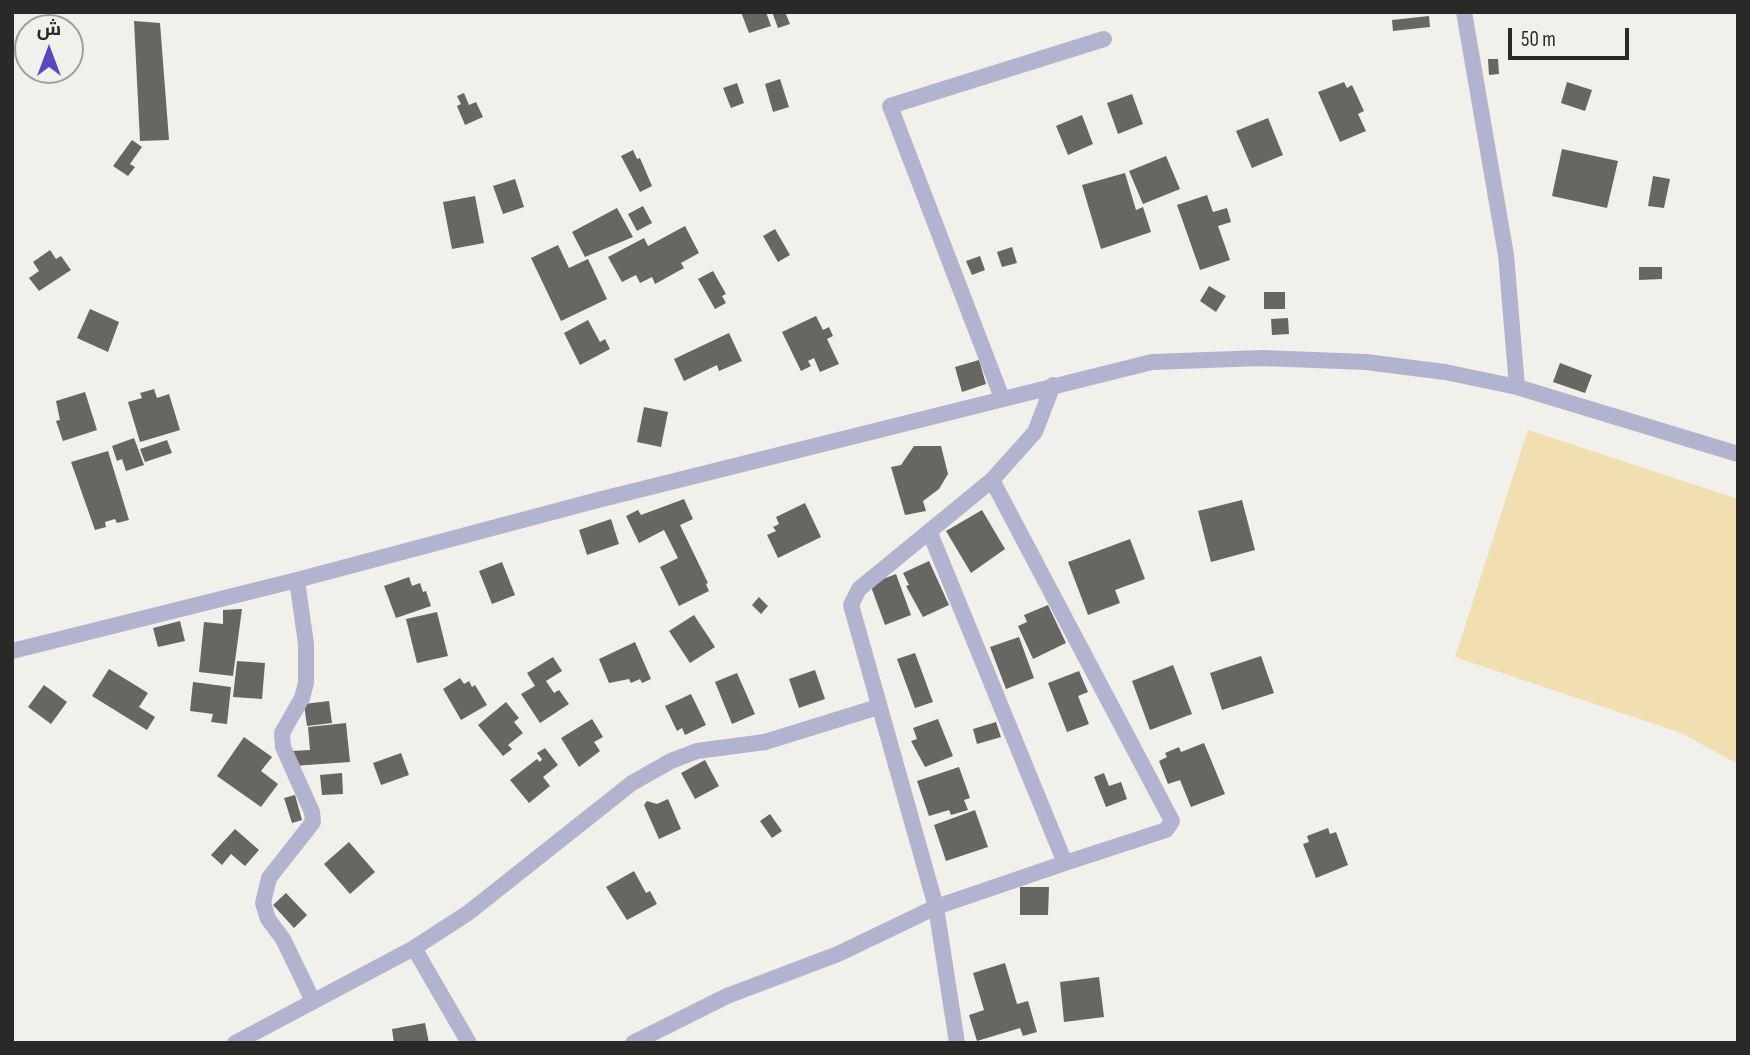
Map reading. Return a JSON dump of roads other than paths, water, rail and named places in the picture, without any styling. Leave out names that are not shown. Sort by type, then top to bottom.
[{"type":"street","points":[[1464,12],[1506,255],[1517,387]]},
{"type":"street","points":[[1002,398],[890,106],[1104,39]]},
{"type":"street","points":[[12,651],[297,580],[594,500],[1152,362],[1262,358],[1366,362],[1445,372],[1517,387],[1738,454]]},
{"type":"street","points":[[957,1043],[936,907],[850,605],[859,589],[992,480],[1035,432],[1053,385]]},
{"type":"street","points":[[633,1043],[727,996],[838,954],[936,907],[1166,830],[1172,821],[992,480]]},
{"type":"street","points":[[930,533],[1065,863]]},
{"type":"street","points":[[297,580],[306,644],[306,683],[302,698],[282,733],[283,747],[312,812],[313,822],[269,878],[263,903],[268,919],[283,939],[313,1001]]},
{"type":"street","points":[[235,1043],[414,948],[468,913],[632,783],[671,761],[697,751],[765,742],[878,707]]},
{"type":"street","points":[[414,948],[469,1043]]}]
